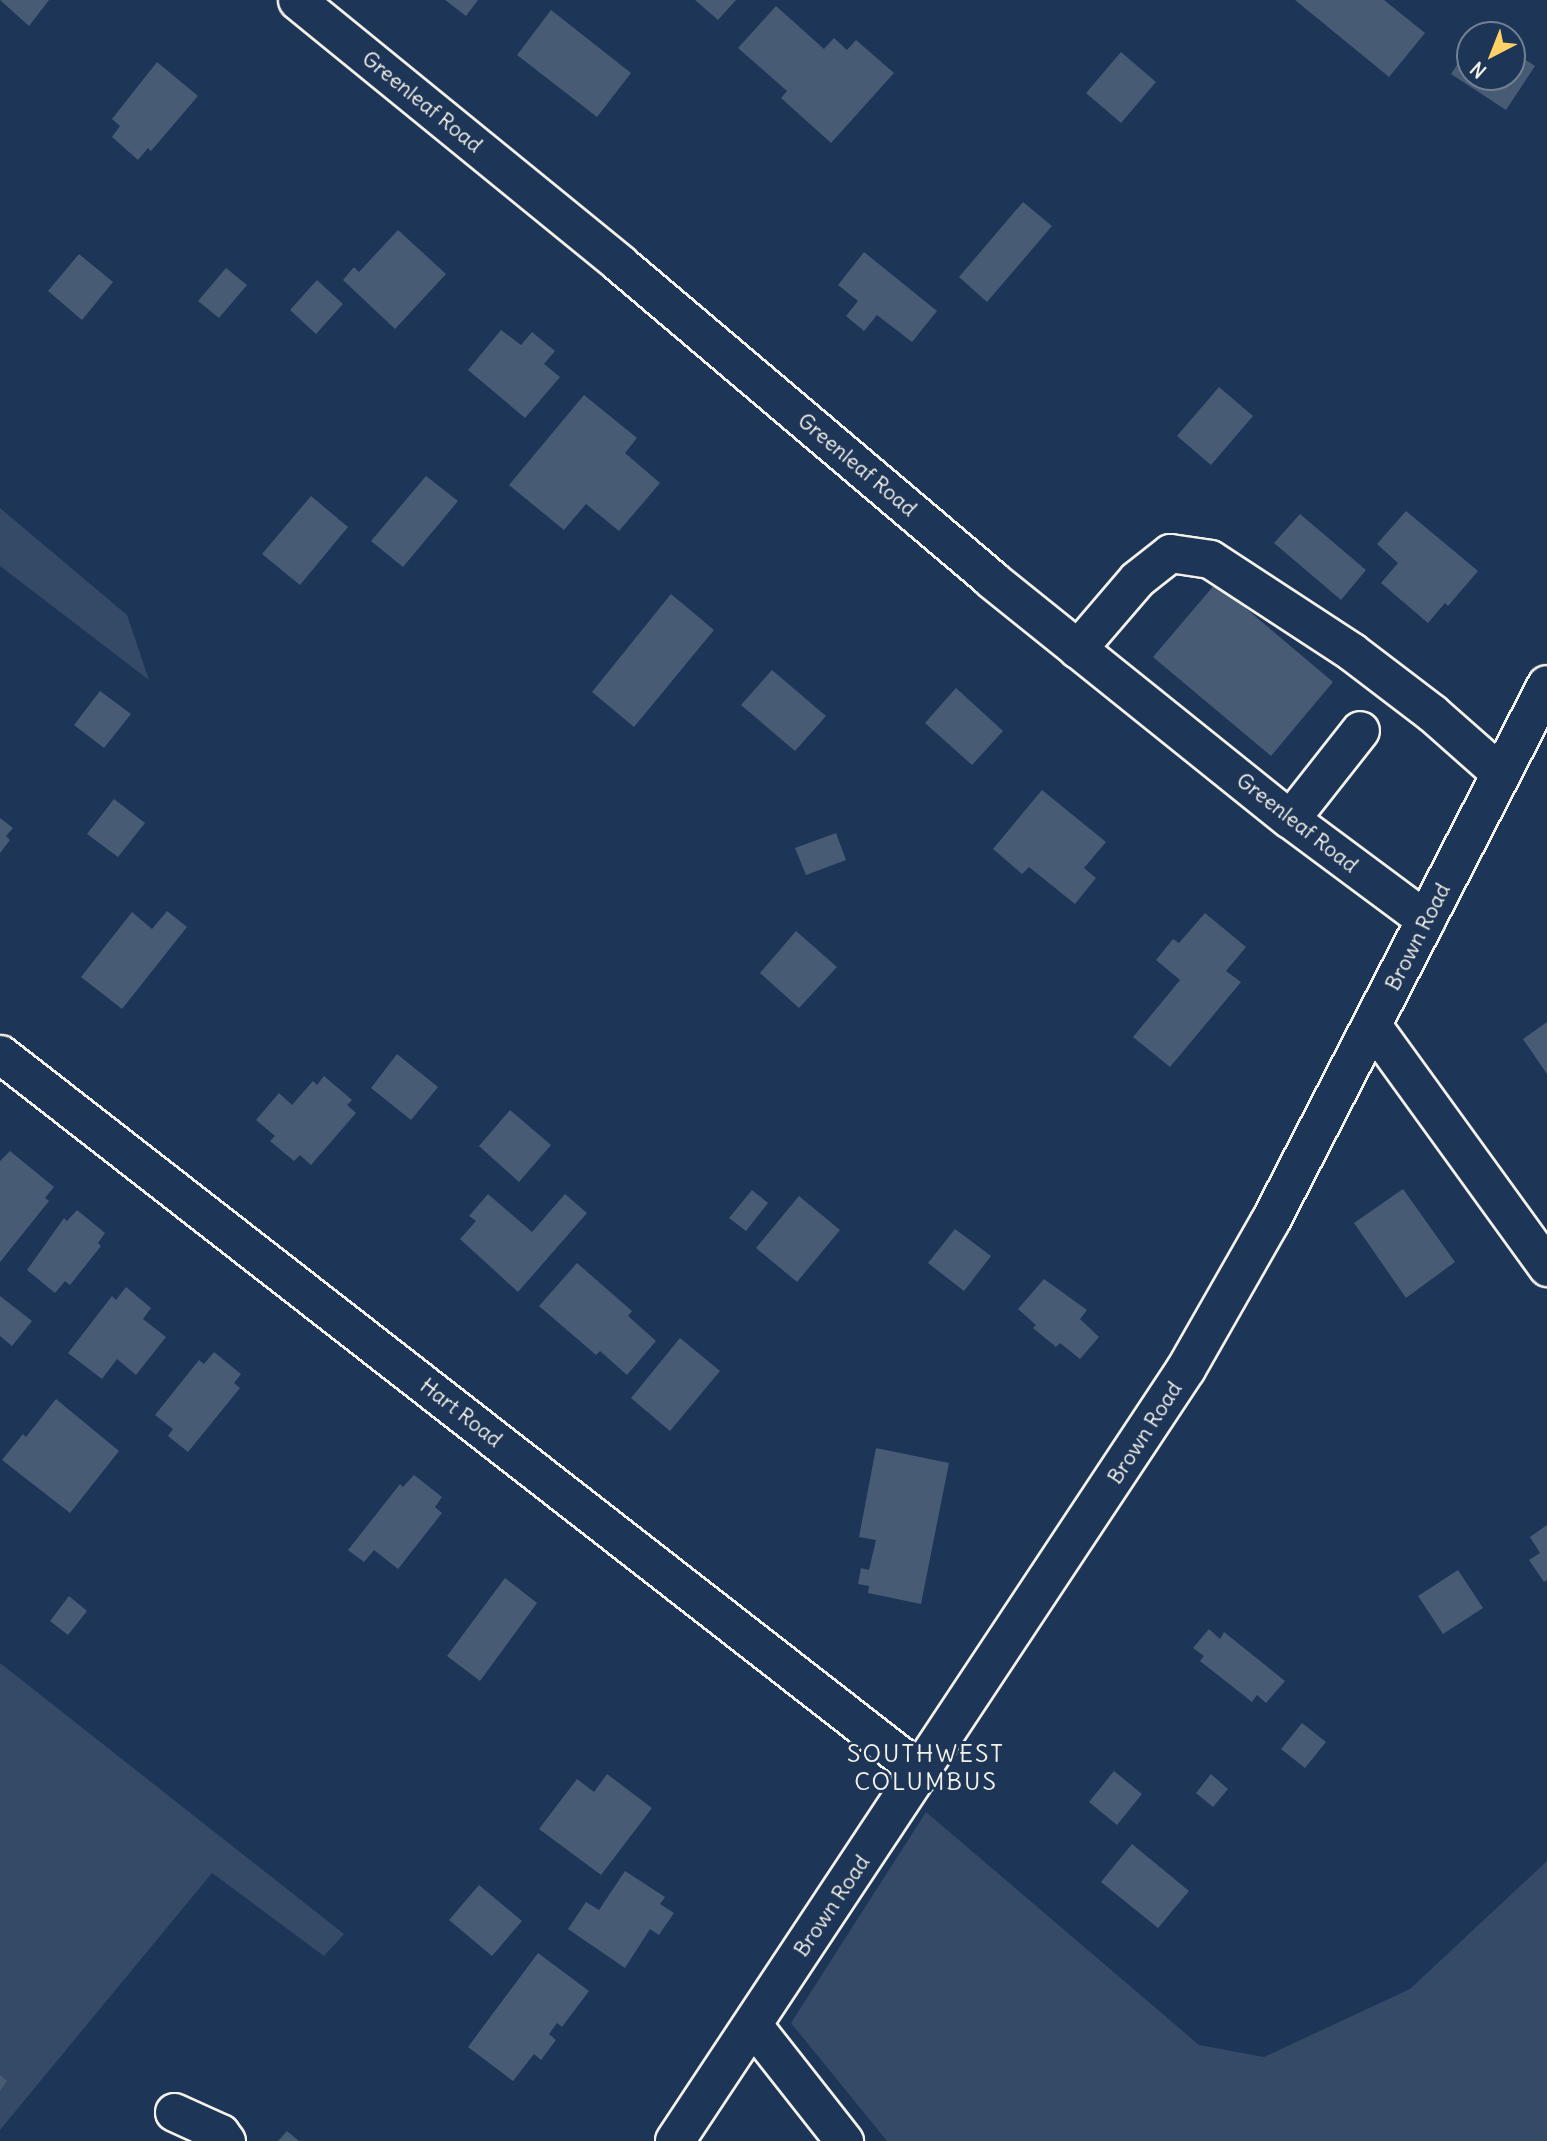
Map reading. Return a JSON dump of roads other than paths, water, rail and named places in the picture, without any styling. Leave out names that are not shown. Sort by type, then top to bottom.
[{"type":"main road","name":"Brown Road","points":[[675,2141],[1186,1369],[1270,1222],[1501,774],[1537,733],[1547,685]]},
{"type":"street","name":"Greenleaf Road","points":[[297,0],[619,263],[1077,649],[1290,819],[1426,920]]},
{"type":"street","points":[[1077,649],[1138,579],[1170,553],[1210,559],[1352,652],[1432,713],[1501,774]]},
{"type":"street","points":[[1290,819],[1360,730]]},
{"type":"street","points":[[1372,1025],[1547,1267]]},
{"type":"street","name":"Hart Road","points":[[0,1054],[921,1772]]},
{"type":"street","points":[[752,2024],[844,2141]]},
{"type":"street","points":[[174,2112],[220,2133],[226,2141]]},
{"type":"district","name":"SOUTHWEST COLUMBUS","points":[[926,1768]]}]
